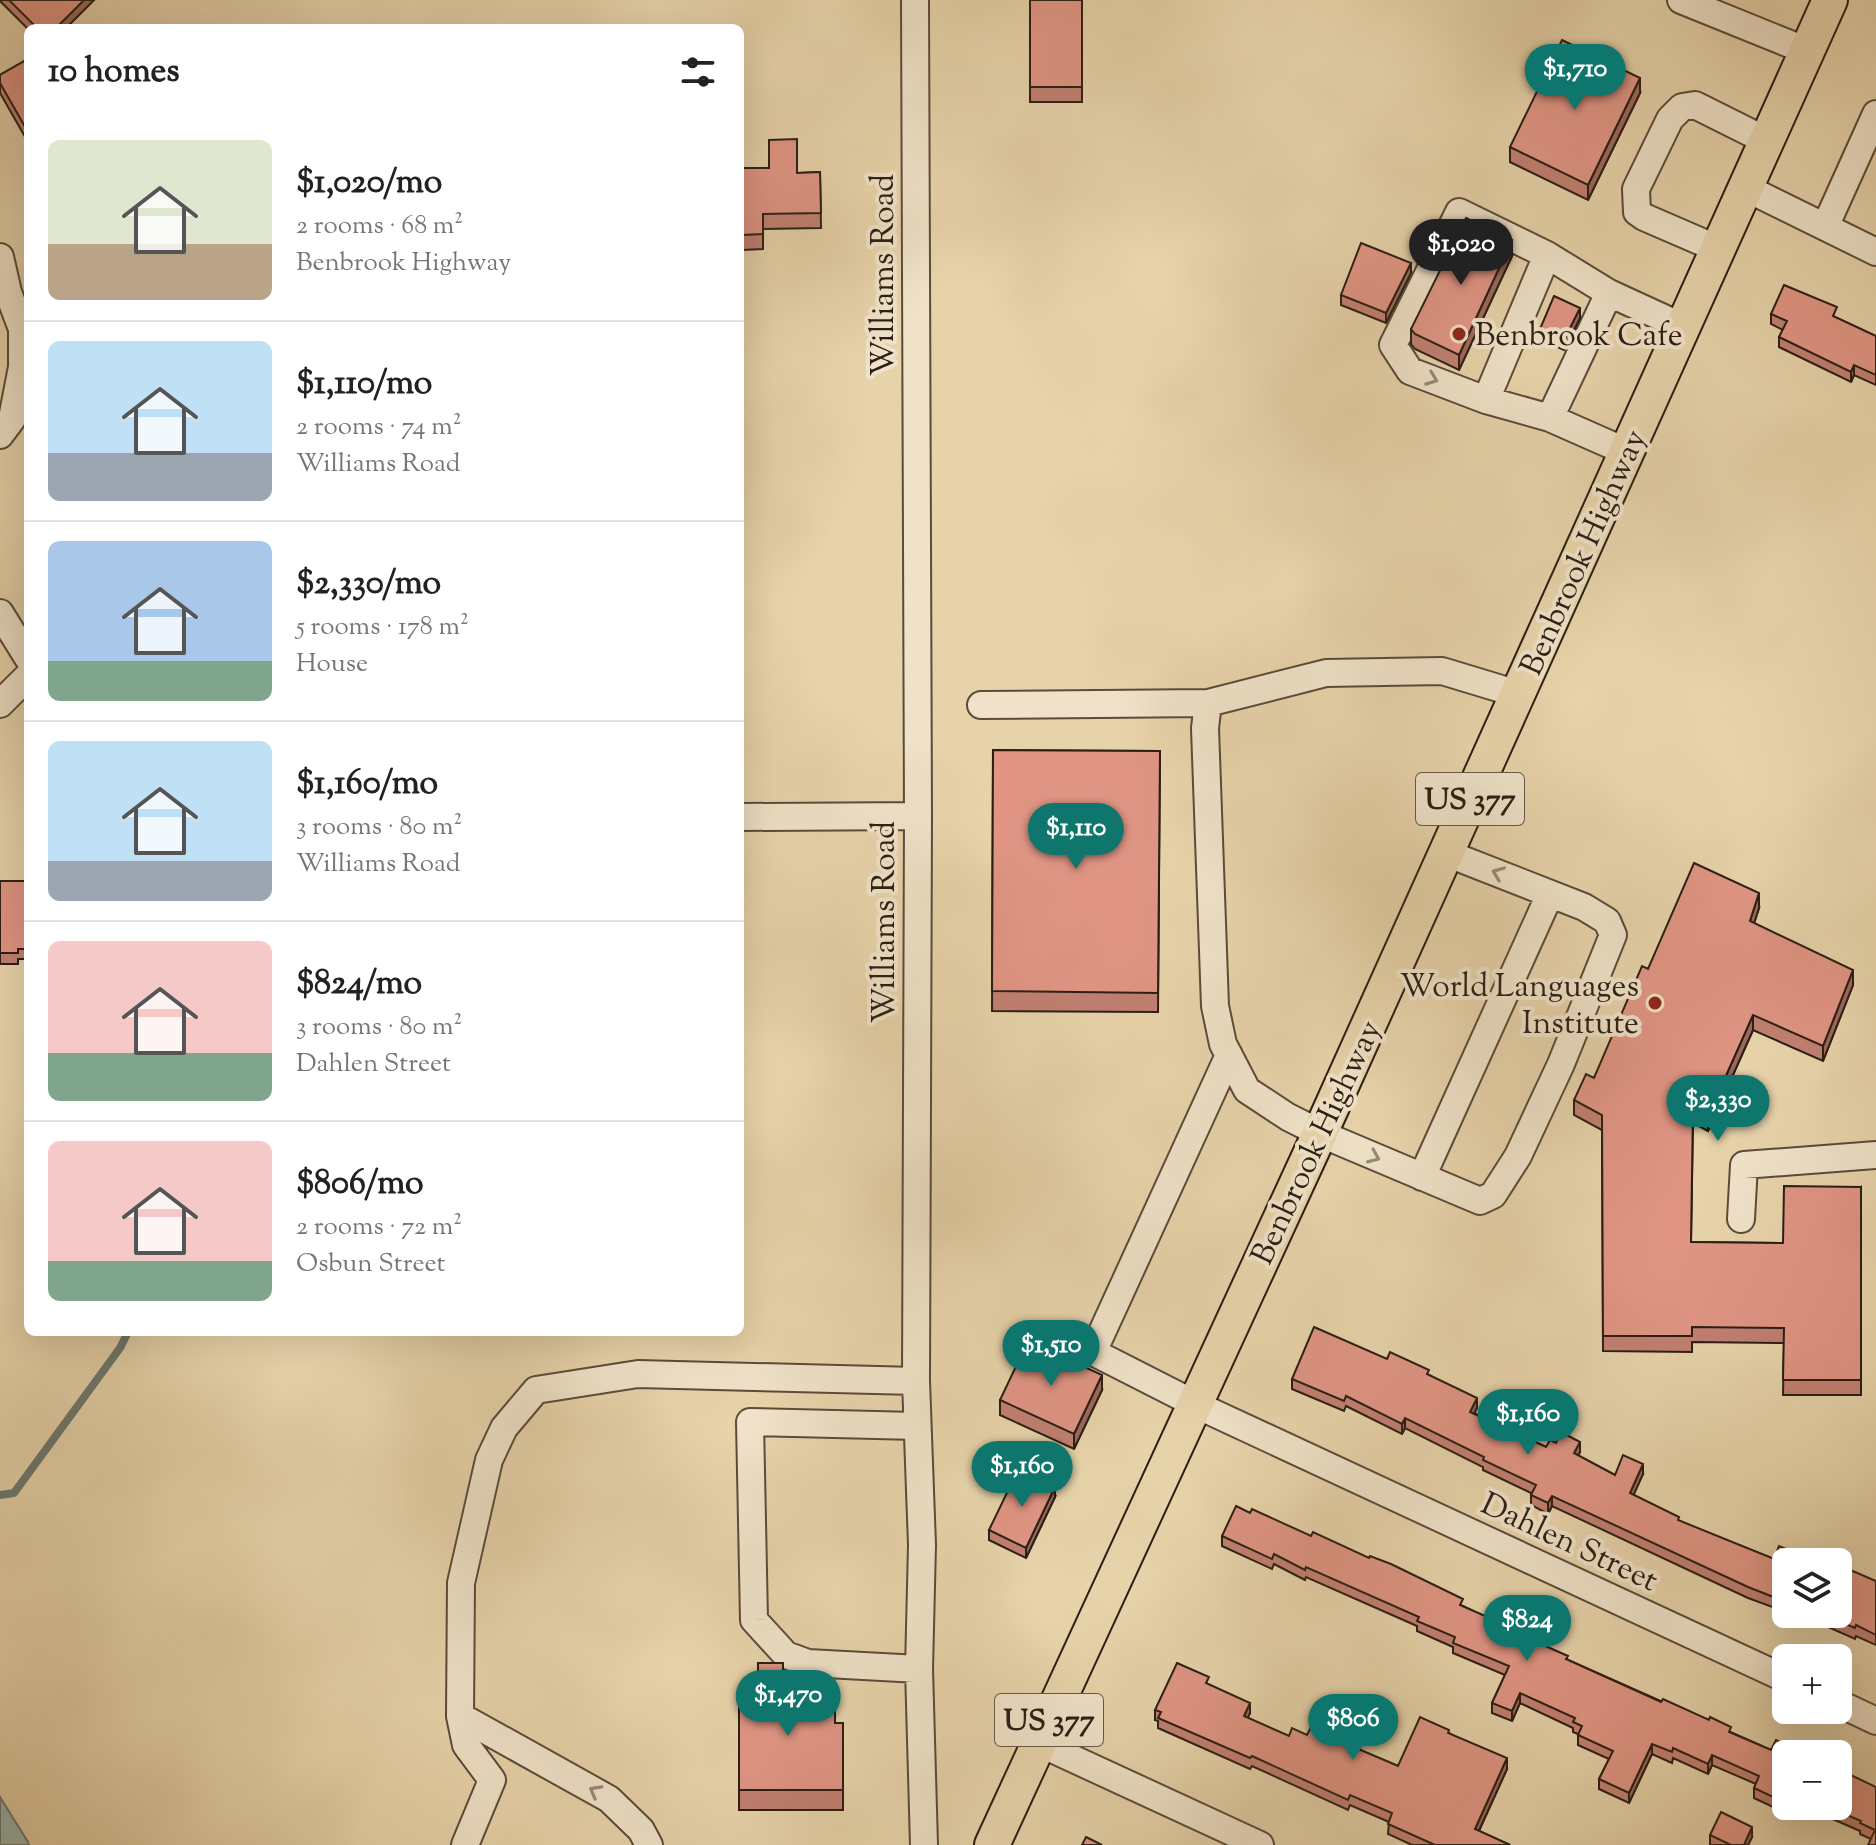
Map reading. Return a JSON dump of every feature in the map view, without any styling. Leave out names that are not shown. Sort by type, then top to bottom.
[{"type":"main road","name":"Benbrook Highway","points":[[992,1845],[1194,1403],[1323,1135],[1446,853],[1830,0]]},
{"type":"street","name":"Williams Road","points":[[915,0],[918,816],[916,1381],[922,1545],[919,1669],[924,1845]]},
{"type":"street","points":[[1681,0],[1807,51]]},
{"type":"street","points":[[1718,249],[1637,212],[1636,189],[1670,119],[1682,107],[1695,105],[1767,141]]},
{"type":"street","points":[[1825,227],[1876,114]]},
{"type":"street","points":[[1746,188],[1876,252]]},
{"type":"street","points":[[1627,452],[1550,418],[1486,400],[1410,371],[1393,345],[1459,212],[1547,255],[1609,293],[1683,327]]},
{"type":"street","points":[[1486,400],[1547,255]]},
{"type":"street","points":[[0,257],[8,292],[22,329],[22,367],[12,419],[0,435]]},
{"type":"street","points":[[1550,418],[1609,293]]},
{"type":"street","points":[[0,613],[24,652]]},
{"type":"street","points":[[981,705],[1208,703],[1326,673],[1442,671],[1518,694]]},
{"type":"street","points":[[0,704],[24,680]]},
{"type":"street","points":[[1208,703],[1205,728],[1215,1006],[1223,1044],[1247,1090],[1323,1135],[1480,1201],[1493,1195],[1518,1156],[1561,1064],[1613,935],[1607,921],[1584,907],[1446,853]]},
{"type":"street","points":[[744,817],[918,816]]},
{"type":"street","points":[[1422,1177],[1550,894]]},
{"type":"street","name":"Dahlen Street","points":[[1229,1055],[1093,1352],[1194,1403],[1772,1672]]},
{"type":"street","points":[[1741,1219],[1744,1165],[1876,1155]]},
{"type":"street","points":[[465,1845],[492,1780],[466,1745],[460,1716],[461,1583],[489,1460],[504,1428],[536,1390],[638,1374],[916,1381]]},
{"type":"street","points":[[917,1426],[750,1422],[754,1620],[786,1655],[808,1663],[919,1669]]},
{"type":"street","points":[[1852,1710],[1876,1721]]},
{"type":"street","points":[[460,1716],[609,1799],[641,1830],[649,1845]]},
{"type":"street","points":[[1039,1743],[1260,1845]]},
{"type":"water","points":[[0,1797],[28,1842],[29,1845],[0,1845]]},
{"type":"building","points":[[9,0],[84,0],[60,24],[33,24]]},
{"type":"building","points":[[1030,0],[1082,0],[1082,87],[1030,87]]},
{"type":"building","points":[[1562,40],[1640,78],[1588,185],[1510,147]]},
{"type":"building","points":[[24,61],[24,125],[0,83],[0,75]]},
{"type":"building","points":[[797,139],[797,173],[820,172],[821,213],[763,214],[763,234],[744,235],[744,168],[769,168],[769,140]]},
{"type":"building","points":[[1466,218],[1512,240],[1459,355],[1415,334],[1411,329]]},
{"type":"building","points":[[1361,243],[1411,263],[1386,313],[1341,295]]},
{"type":"building","points":[[1784,285],[1837,307],[1833,316],[1876,336],[1876,375],[1854,365],[1851,372],[1779,337],[1787,321],[1771,314]]},
{"type":"building","points":[[1554,296],[1580,308],[1564,340],[1540,329]]},
{"type":"building","points":[[993,750],[1160,751],[1158,993],[992,991]]},
{"type":"building","points":[[1694,863],[1759,893],[1750,921],[1853,970],[1823,1046],[1753,1015],[1708,1116],[1693,1108],[1691,1242],[1783,1243],[1784,1186],[1861,1187],[1861,1380],[1783,1380],[1784,1328],[1692,1327],[1692,1336],[1603,1336],[1602,1115],[1574,1100],[1586,1074],[1594,1078],[1642,966],[1648,969]]},
{"type":"building","points":[[0,881],[24,881],[24,949],[18,949],[18,953],[0,953]]},
{"type":"building","points":[[1314,1327],[1387,1359],[1390,1352],[1429,1370],[1427,1374],[1477,1398],[1470,1412],[1546,1447],[1550,1440],[1556,1443],[1561,1432],[1580,1442],[1574,1453],[1615,1475],[1623,1455],[1643,1464],[1630,1493],[1679,1517],[1678,1520],[1772,1558],[1772,1596],[1552,1496],[1548,1503],[1531,1495],[1536,1485],[1405,1418],[1402,1424],[1346,1396],[1344,1401],[1292,1379]]},
{"type":"building","points":[[1028,1341],[1102,1375],[1074,1434],[1000,1400]]},
{"type":"building","points":[[1018,1470],[1055,1487],[1026,1548],[989,1530]]},
{"type":"building","points":[[1236,1506],[1250,1513],[1252,1509],[1311,1536],[1313,1532],[1369,1558],[1391,1564],[1463,1599],[1460,1605],[1568,1656],[1566,1659],[1661,1702],[1663,1699],[1709,1720],[1710,1717],[1731,1727],[1729,1732],[1772,1748],[1772,1797],[1754,1788],[1759,1776],[1712,1755],[1708,1764],[1673,1748],[1672,1752],[1652,1744],[1629,1793],[1599,1779],[1613,1751],[1578,1735],[1582,1726],[1573,1722],[1575,1718],[1520,1693],[1512,1711],[1492,1703],[1509,1666],[1453,1643],[1455,1637],[1417,1621],[1419,1617],[1306,1567],[1305,1570],[1274,1554],[1272,1559],[1222,1536]]},
{"type":"building","points":[[1852,1571],[1876,1581],[1876,1635],[1856,1625],[1852,1627]]},
{"type":"building","points":[[758,1663],[783,1663],[783,1693],[835,1693],[835,1723],[843,1723],[843,1790],[739,1790],[739,1692],[758,1692]]},
{"type":"building","points":[[1177,1663],[1209,1677],[1206,1683],[1250,1703],[1244,1716],[1289,1736],[1292,1728],[1307,1735],[1315,1719],[1335,1728],[1330,1737],[1398,1766],[1420,1717],[1449,1730],[1448,1733],[1507,1758],[1475,1829],[1510,1845],[1435,1845],[1388,1824],[1392,1813],[1350,1795],[1348,1800],[1158,1718],[1161,1712],[1155,1710]]},
{"type":"building","points":[[1852,1776],[1876,1787],[1876,1845],[1868,1845],[1875,1830],[1852,1817]]},
{"type":"building","points":[[1721,1812],[1752,1827],[1744,1845],[1731,1845],[1710,1835]]},
{"type":"building","points":[[1086,1837],[1102,1845],[1082,1845]]},
{"type":"waterway","points":[[0,1495],[14,1493],[126,1336]]},
{"type":"place","name":"Benbrook Cafe","points":[[1459,334]]},
{"type":"place","name":"World Languages Institute","points":[[1655,1003]]}]
